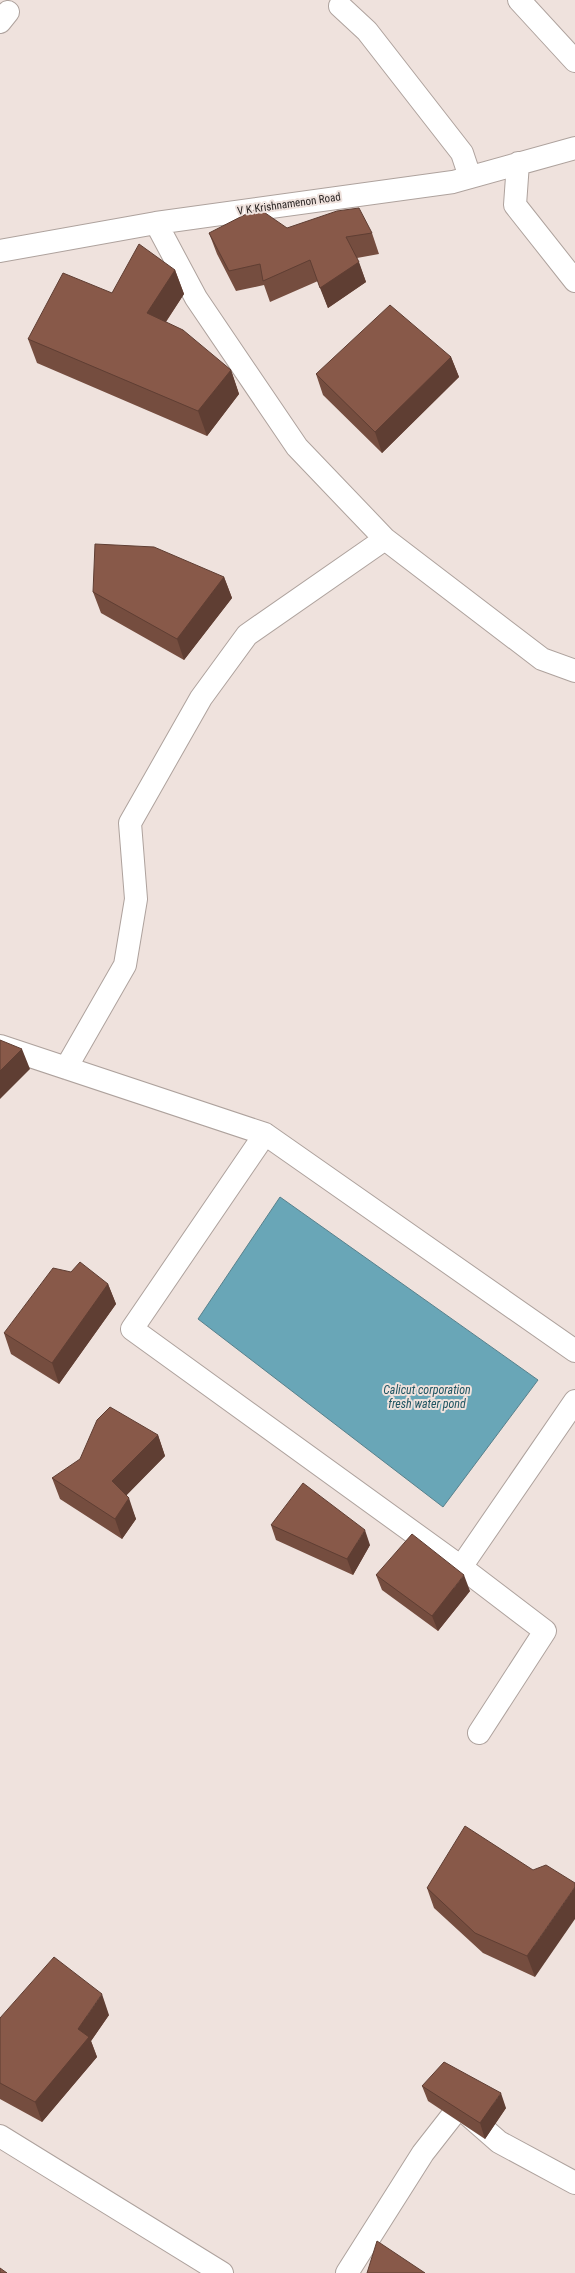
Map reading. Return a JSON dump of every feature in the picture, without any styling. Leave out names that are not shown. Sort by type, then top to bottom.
[{"type":"street","points":[[518,0],[575,62]]},
{"type":"street","points":[[340,6],[367,31],[462,153],[470,177]]},
{"type":"street","name":"V K Krishnamenon Road","points":[[0,251],[156,223],[453,182],[575,148]]},
{"type":"street","points":[[518,164],[515,205],[575,281]]},
{"type":"street","points":[[156,223],[196,298],[297,447],[385,539],[542,660],[575,671]]},
{"type":"street","points":[[66,1068],[126,965],[136,899],[130,823],[201,698],[247,635],[385,539]]},
{"type":"street","points":[[3,1051],[66,1068],[265,1134],[575,1351]]},
{"type":"street","points":[[265,1134],[132,1329],[461,1567],[545,1631],[479,1733]]},
{"type":"street","points":[[461,1567],[575,1401]]},
{"type":"street","points":[[347,2273],[422,2153],[459,2107],[499,2142],[575,2183]]},
{"type":"street","points":[[0,2136],[222,2273]]},
{"type":"water","name":"Calicut corporation fresh water pond","points":[[280,1197],[538,1380],[443,1507],[198,1319]]},
{"type":"building","points":[[258,208],[287,228],[337,211],[359,208],[372,233],[346,237],[359,262],[320,288],[310,260],[263,281],[260,264],[229,271],[209,233]]},
{"type":"building","points":[[139,244],[175,270],[147,313],[183,330],[231,370],[198,411],[28,339],[63,273],[112,293]]},
{"type":"building","points":[[390,305],[451,357],[375,432],[316,374]]},
{"type":"building","points":[[95,544],[154,547],[224,577],[177,639],[93,592]]},
{"type":"building","points":[[0,1040],[22,1049],[0,1071]]},
{"type":"building","points":[[80,1262],[108,1284],[52,1363],[4,1333],[53,1268],[71,1272]]},
{"type":"building","points":[[110,1407],[158,1435],[112,1481],[129,1498],[115,1519],[52,1478],[80,1459],[97,1420]]},
{"type":"building","points":[[303,1483],[365,1530],[347,1559],[271,1525]]},
{"type":"building","points":[[412,1534],[464,1575],[432,1616],[376,1575]]},
{"type":"building","points":[[465,1826],[533,1870],[546,1865],[575,1883],[575,1887],[527,1956],[475,1933],[427,1888]]},
{"type":"building","points":[[54,1957],[102,1994],[78,2029],[89,2037],[35,2102],[0,2083],[0,2018]]},
{"type":"building","points":[[444,2062],[501,2093],[480,2123],[422,2086]]},
{"type":"building","points":[[377,2241],[425,2273],[367,2273]]},
{"type":"building","points":[[0,2268],[7,2273],[0,2273]]}]
